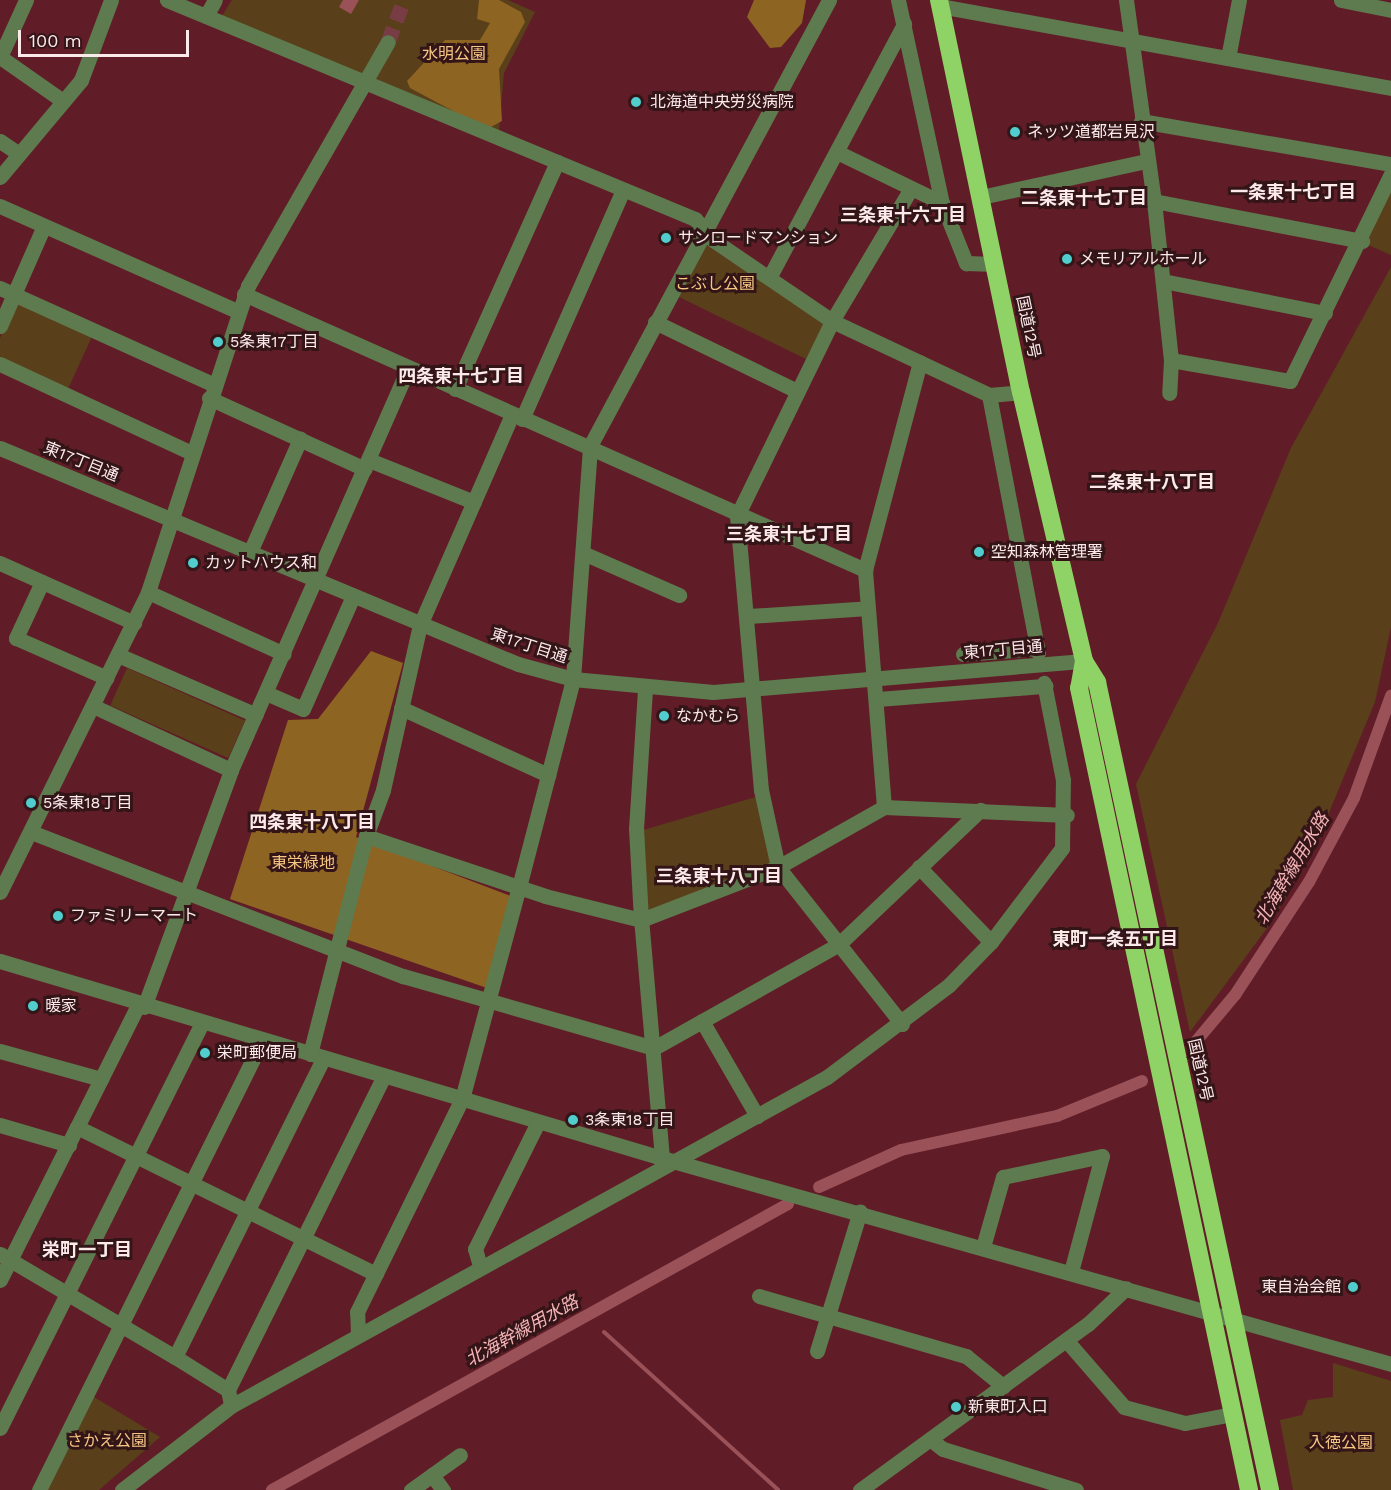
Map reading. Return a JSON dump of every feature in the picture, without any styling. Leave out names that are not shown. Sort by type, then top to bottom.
[{"type":"highway","name":"国道12号","points":[[940,3],[1022,392],[1084,661],[1097,682],[1174,1045],[1236,1318],[1270,1490]]},
{"type":"highway","name":"国道12号","points":[[1084,661],[1079,688],[1164,1076],[1249,1490]]},
{"type":"street","points":[[26,0],[0,57],[63,101]]},
{"type":"street","points":[[0,177],[81,80],[111,0]]},
{"type":"street","points":[[167,0],[695,219],[704,231],[832,321],[989,395],[1022,392]]},
{"type":"street","points":[[206,16],[215,0]]},
{"type":"street","points":[[358,1335],[357,1312],[462,1099],[519,887],[573,679],[590,446],[829,0]]},
{"type":"street","points":[[898,0],[942,203],[966,263],[995,264]]},
{"type":"street","points":[[1126,0],[1163,281],[1171,360],[1169,393]]},
{"type":"street","points":[[1228,58],[1239,0]]},
{"type":"street","points":[[1341,0],[1391,10]]},
{"type":"street","points":[[940,3],[1391,88]]},
{"type":"street","points":[[769,278],[904,24]]},
{"type":"street","points":[[1,886],[31,832],[148,592],[174,521],[211,391],[244,294],[272,238],[368,84],[388,42]]},
{"type":"street","points":[[1141,121],[1391,164]]},
{"type":"street","points":[[0,141],[19,154]]},
{"type":"street","points":[[837,152],[910,190],[942,203]]},
{"type":"street","points":[[981,196],[1146,161]]},
{"type":"street","points":[[455,389],[557,162]]},
{"type":"street","points":[[1171,360],[1290,381],[1362,241],[1391,174]]},
{"type":"street","points":[[175,1357],[248,1209],[317,1057],[335,950],[401,708],[420,625],[474,502],[623,190]]},
{"type":"street","points":[[902,1024],[778,867],[761,790],[749,616],[737,516],[832,321],[910,190]]},
{"type":"street","points":[[1154,201],[1362,241]]},
{"type":"street","points":[[0,206],[237,311]]},
{"type":"street","points":[[0,326],[7,291],[44,226]]},
{"type":"street","points":[[1163,281],[1325,313]]},
{"type":"street","points":[[7,291],[211,391],[300,439],[474,502]]},
{"type":"street","points":[[244,294],[455,389],[590,446],[737,516],[865,570]]},
{"type":"street","points":[[655,322],[797,391]]},
{"type":"street","points":[[884,807],[878,699],[865,570],[920,362]]},
{"type":"street","points":[[0,364],[192,453]]},
{"type":"street","points":[[0,1280],[5,1257],[69,1144],[141,1006],[231,770],[318,580],[408,368]]},
{"type":"street","points":[[963,654],[1038,650],[989,395]]},
{"type":"street","points":[[250,552],[300,439]]},
{"type":"street","name":"東17丁目通","points":[[0,448],[318,580],[420,625],[518,664],[573,679],[645,688],[754,690],[1084,661]]},
{"type":"street","points":[[583,553],[679,595]]},
{"type":"street","points":[[0,563],[134,623]]},
{"type":"street","points":[[42,582],[16,638],[107,678]]},
{"type":"street","points":[[148,592],[284,654]]},
{"type":"street","points":[[266,693],[303,709],[353,596]]},
{"type":"street","points":[[749,616],[868,608]]},
{"type":"street","points":[[118,655],[256,715]]},
{"type":"street","points":[[122,1490],[231,1406],[668,1160],[757,1116],[827,1077],[902,1024],[991,942],[1062,848],[1067,815],[1045,684],[878,699]]},
{"type":"street","points":[[645,688],[636,830],[641,920],[668,1160]]},
{"type":"street","points":[[93,706],[231,770]]},
{"type":"street","points":[[401,708],[548,775]]},
{"type":"street","points":[[366,836],[519,887],[641,920],[778,867],[884,807],[1067,815]]},
{"type":"street","points":[[31,832],[335,950],[487,1002],[654,1048],[839,944],[980,810]]},
{"type":"street","points":[[919,867],[991,942]]},
{"type":"street","points":[[0,961],[201,1024],[668,1160],[860,1211],[1391,1364]]},
{"type":"street","points":[[702,1021],[757,1116]]},
{"type":"street","points":[[0,1428],[133,1154],[201,1024]]},
{"type":"street","points":[[39,1490],[262,1041]]},
{"type":"street","points":[[0,1051],[101,1079]]},
{"type":"street","points":[[231,1406],[228,1390],[384,1076]]},
{"type":"street","points":[[480,1266],[475,1249],[538,1122]]},
{"type":"street","points":[[0,1125],[69,1144]]},
{"type":"street","points":[[77,1127],[248,1209],[376,1274]]},
{"type":"street","points":[[983,1247],[1003,1177],[1102,1156],[1071,1272]]},
{"type":"street","points":[[817,1351],[860,1211]]},
{"type":"street","points":[[5,1257],[228,1390]]},
{"type":"street","points":[[860,1490],[1066,1340],[1126,1288]]},
{"type":"street","points":[[759,1296],[966,1356],[1003,1386]]},
{"type":"street","points":[[1066,1340],[1124,1407],[1179,1423],[1233,1414]]},
{"type":"street","points":[[930,1439],[943,1449],[1076,1490]]},
{"type":"street","points":[[411,1490],[460,1455]]},
{"type":"street","points":[[432,1475],[442,1490]]},
{"type":"green space","name":"水明公園","points":[[232,0],[508,0],[535,12],[504,73],[499,131],[222,16]]},
{"type":"green space","points":[[479,0],[499,0],[521,12],[525,22],[499,69],[502,121],[487,129],[410,88],[407,81],[445,40],[480,40],[490,23],[477,19]]},
{"type":"green space","points":[[754,0],[806,0],[802,23],[781,47],[770,48],[747,17]]},
{"type":"green space","points":[[1391,189],[1391,255],[1366,244]]},
{"type":"green space","name":"こぶし公園","points":[[705,244],[824,324],[806,359],[677,296]]},
{"type":"green space","points":[[1391,267],[1391,627],[1375,702],[1315,846],[1270,924],[1190,1032],[1136,784],[1218,623],[1291,448]]},
{"type":"green space","points":[[17,301],[93,334],[68,389],[0,359],[0,338]]},
{"type":"green space","name":"東栄緑地","points":[[371,651],[403,663],[356,837],[516,898],[487,988],[230,899],[288,720],[318,719]]},
{"type":"green space","points":[[127,668],[245,720],[228,758],[110,705]]},
{"type":"green space","points":[[759,796],[773,864],[645,913],[640,831]]},
{"type":"green space","name":"入徳公園","points":[[1333,1363],[1391,1381],[1391,1490],[1293,1490],[1280,1420],[1302,1415],[1308,1400],[1333,1397]]},
{"type":"green space","name":"さかえ公園","points":[[94,1397],[160,1437],[99,1490],[48,1490]]},
{"type":"shaded area","points":[[343,0],[359,0],[351,14],[339,7]]},
{"type":"waterway","name":"北海幹線用水路","points":[[1193,1045],[1235,995],[1309,882],[1354,798],[1391,696]]},
{"type":"waterway","name":"北海幹線用水路","points":[[819,1187],[901,1150],[1057,1116],[1142,1081]]},
{"type":"waterway","name":"北海幹線用水路","points":[[272,1490],[788,1204]]},
{"type":"waterway","points":[[604,1332],[778,1490]]},
{"type":"tunnel","points":[[388,42],[404,0]]},
{"type":"place","name":"北海道中央労災病院","points":[[636,102]]},
{"type":"place","name":"ネッツ道都岩見沢","points":[[1015,132]]},
{"type":"place","name":"サンロードマンション","points":[[666,238]]},
{"type":"place","name":"メモリアルホール","points":[[1067,259]]},
{"type":"place","name":"5条東17丁目","points":[[218,342]]},
{"type":"place","name":"空知森林管理署","points":[[979,552]]},
{"type":"place","name":"カットハウス和","points":[[193,563]]},
{"type":"place","name":"なかむら","points":[[664,716]]},
{"type":"place","name":"5条東18丁目","points":[[31,803]]},
{"type":"place","name":"ファミリーマート","points":[[58,916]]},
{"type":"place","name":"暖家","points":[[33,1006]]},
{"type":"place","name":"栄町郵便局","points":[[205,1053]]},
{"type":"place","name":"3条東18丁目","points":[[573,1120]]},
{"type":"place","name":"東自治会館","points":[[1353,1287]]},
{"type":"place","name":"新東町入口","points":[[956,1407]]},
{"type":"district","name":"一条東十七丁目","points":[[1293,192]]},
{"type":"district","name":"二条東十七丁目","points":[[1084,198]]},
{"type":"district","name":"三条東十六丁目","points":[[903,215]]},
{"type":"district","name":"四条東十七丁目","points":[[461,376]]},
{"type":"district","name":"二条東十八丁目","points":[[1152,482]]},
{"type":"district","name":"三条東十七丁目","points":[[789,534]]},
{"type":"district","name":"四条東十八丁目","points":[[312,822]]},
{"type":"district","name":"三条東十八丁目","points":[[719,876]]},
{"type":"district","name":"東町一条五丁目","points":[[1115,939]]},
{"type":"district","name":"栄町一丁目","points":[[87,1250]]}]
